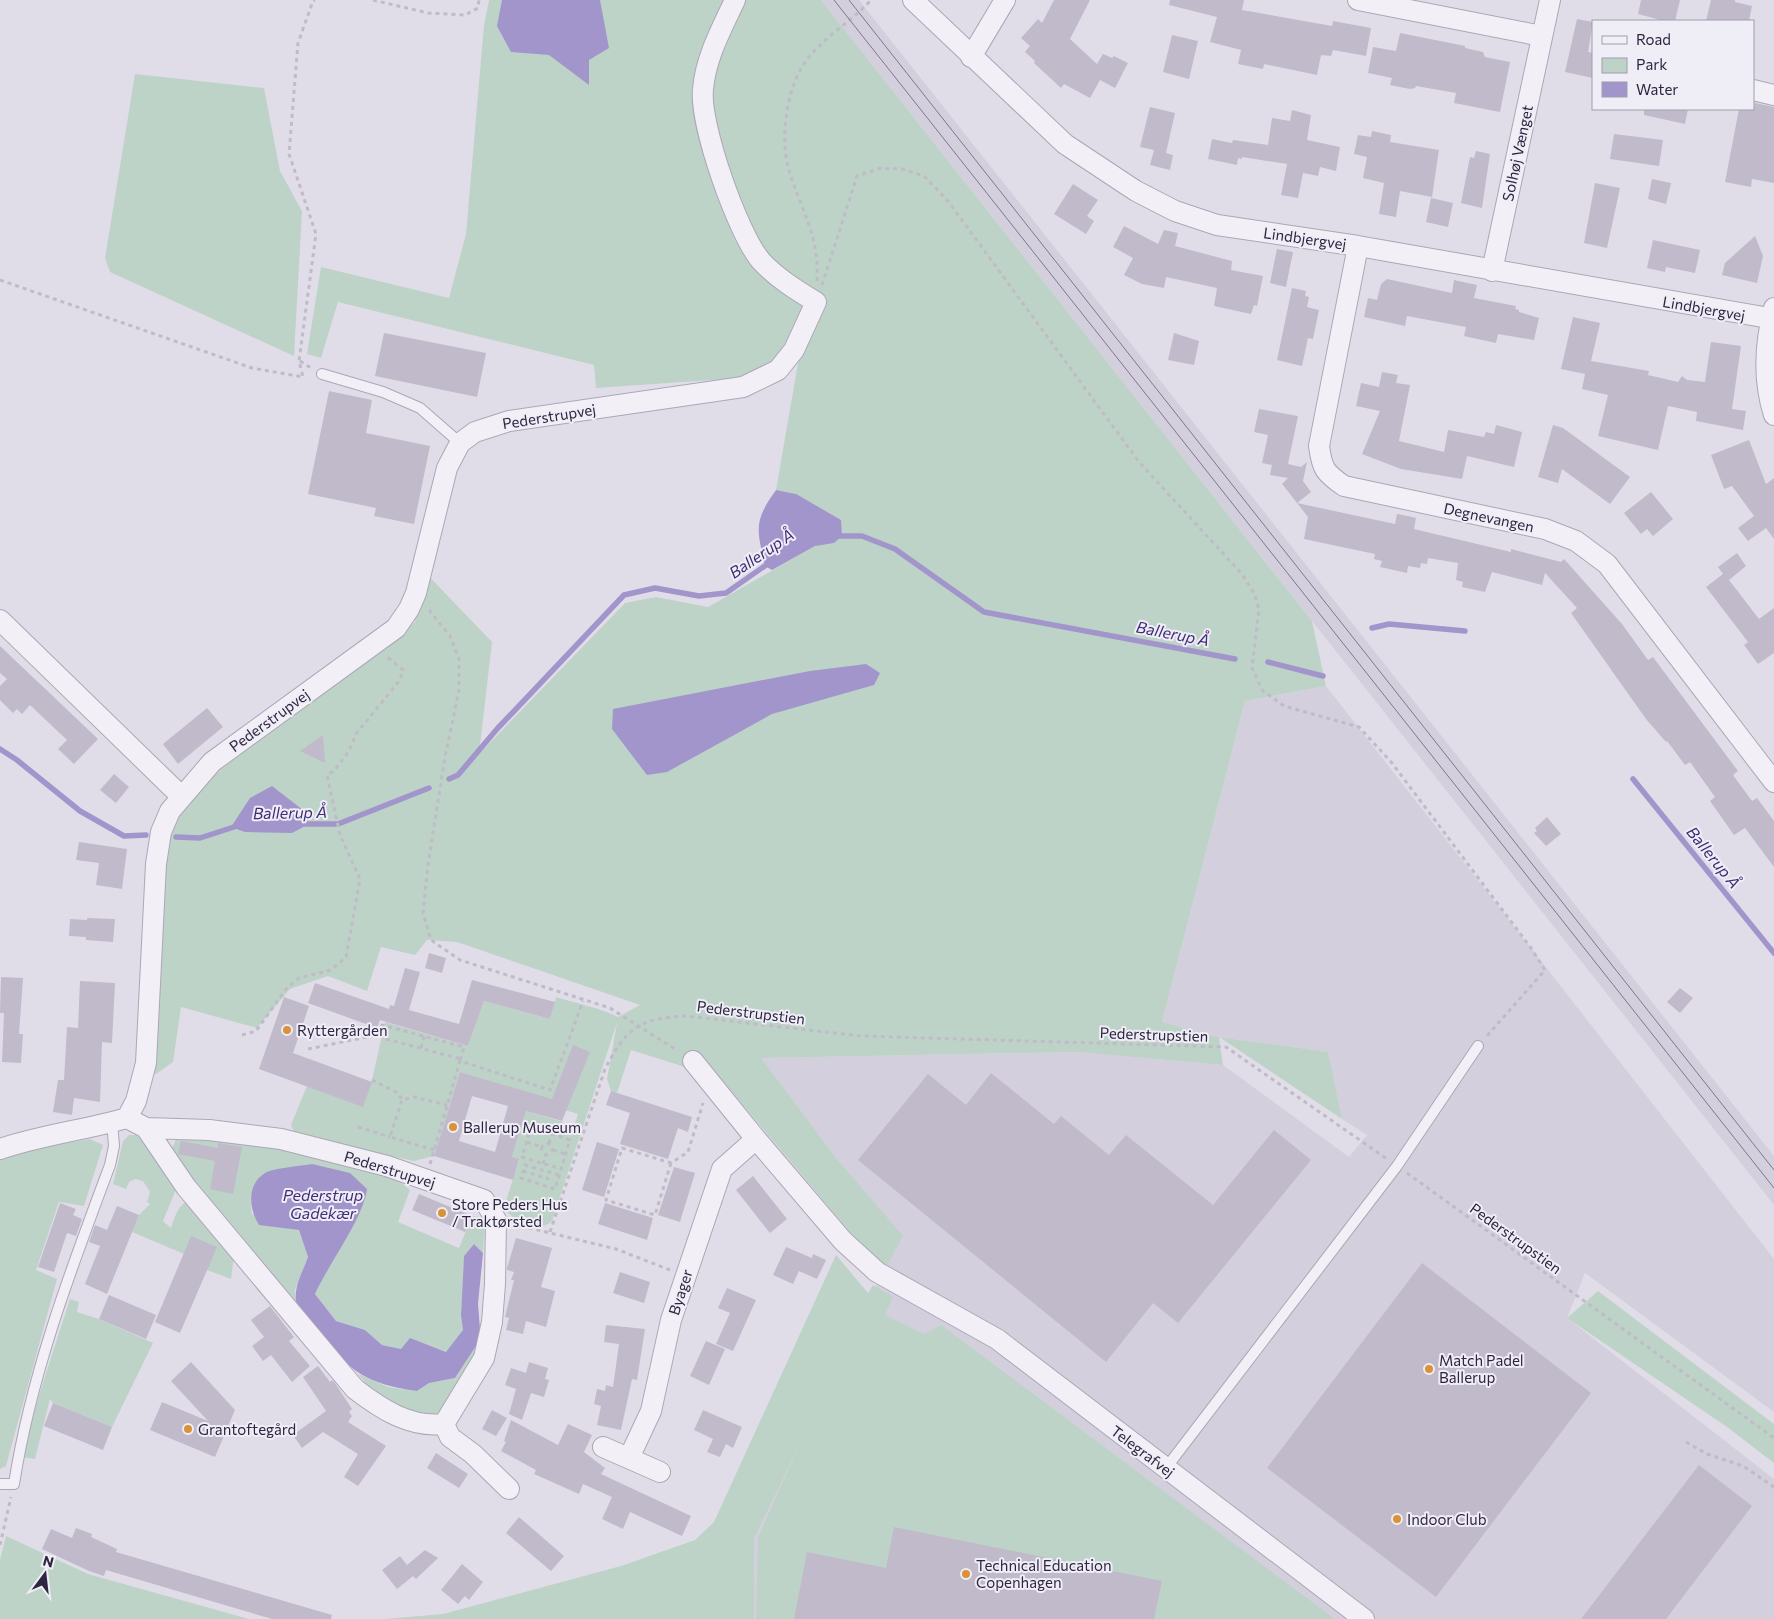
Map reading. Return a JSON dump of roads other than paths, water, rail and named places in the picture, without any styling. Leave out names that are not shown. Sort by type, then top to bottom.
[{"type":"street","name":"Pederstrupvej","points":[[146,1128],[186,1187],[356,1389],[380,1408],[412,1422],[444,1424],[484,1358],[492,1322],[495,1294],[496,1220],[484,1200],[387,1166],[280,1139],[209,1130],[146,1128],[120,1120],[136,1101],[146,1063],[157,856],[161,832],[170,811],[212,762],[396,628],[409,609],[416,593],[447,468],[460,442],[475,432],[509,421],[743,387],[778,370],[794,350],[816,302],[789,286],[761,260],[742,229],[706,129],[702,92],[707,60],[735,0]]},
{"type":"street","name":"Lindbjergvej","points":[[913,0],[1065,144],[1136,191],[1175,211],[1217,225],[1358,246],[1492,271],[1773,315]]},
{"type":"street","points":[[971,57],[1005,0]]},
{"type":"street","points":[[1358,0],[1542,36]]},
{"type":"street","name":"Solhøj Vænget","points":[[1492,271],[1550,0]]},
{"type":"street","points":[[1754,90],[1774,95]]},
{"type":"street","name":"Degnevangen","points":[[1358,246],[1319,446],[1321,463],[1327,475],[1344,486],[1545,529],[1576,541],[1607,564],[1774,782]]},
{"type":"street","points":[[1773,315],[1766,364],[1769,400],[1774,415]]},
{"type":"street","points":[[0,620],[181,796]]},
{"type":"street","points":[[693,1061],[756,1139]]},
{"type":"street","points":[[0,1149],[21,1142],[120,1120]]},
{"type":"street","name":"Byager","points":[[629,1458],[651,1411],[671,1320],[722,1169],[756,1139]]},
{"type":"street","name":"Telegrafvej","points":[[756,1139],[843,1241],[877,1272],[997,1340],[1364,1619]]},
{"type":"street","points":[[444,1424],[450,1437],[473,1454],[510,1489]]},
{"type":"street","points":[[603,1447],[660,1472]]},
{"type":"lane","points":[[322,374],[382,392],[420,408],[460,442]]},
{"type":"lane","points":[[1166,1468],[1397,1166],[1478,1046]]},
{"type":"lane","points":[[0,1484],[14,1484],[21,1437],[32,1392],[66,1283],[110,1165],[120,1120]]},
{"type":"water","points":[[502,0],[600,0],[609,48],[589,60],[589,85],[549,55],[511,52],[497,26]]},
{"type":"water","points":[[776,490],[796,494],[841,520],[842,536],[834,543],[815,546],[772,570],[765,566],[759,534],[760,518]]},
{"type":"water","points":[[866,664],[880,673],[874,685],[772,714],[667,772],[647,775],[612,729],[613,709],[810,671]]},
{"type":"water","points":[[272,786],[303,810],[309,824],[292,833],[245,832],[231,827],[250,798]]},
{"type":"water","name":"Pederstrup Gadekær","points":[[312,1164],[350,1173],[367,1189],[359,1214],[315,1294],[336,1321],[365,1330],[382,1345],[401,1349],[410,1338],[446,1352],[463,1330],[461,1315],[464,1256],[474,1244],[483,1253],[478,1304],[480,1329],[476,1346],[455,1378],[429,1383],[417,1391],[382,1384],[357,1372],[347,1363],[301,1311],[296,1301],[296,1290],[308,1257],[299,1230],[259,1225],[253,1212],[251,1198],[255,1184],[265,1173],[281,1168]]},
{"type":"waterway","name":"Ballerup Å","points":[[836,536],[862,536],[895,549],[984,612],[1235,659]]},
{"type":"waterway","name":"Ballerup Å","points":[[449,779],[458,775],[497,729],[624,595],[655,588],[699,596],[726,593],[769,563]]},
{"type":"waterway","name":"Ballerup Å","points":[[1372,628],[1389,624],[1465,631]]},
{"type":"waterway","points":[[1268,662],[1323,676]]},
{"type":"waterway","name":"Ballerup Å","points":[[0,749],[17,760],[80,811],[124,836],[146,835]]},
{"type":"waterway","name":"Ballerup Å","points":[[1633,779],[1774,953]]},
{"type":"waterway","name":"Ballerup Å","points":[[301,824],[338,824],[429,788]]},
{"type":"waterway","name":"Ballerup Å","points":[[176,837],[200,838],[237,826]]},
{"type":"tram line","points":[[834,0],[1774,1188]]},
{"type":"tram line","points":[[849,0],[1774,1170]]},
{"type":"place","name":"Ryttergården","points":[[287,1030]]},
{"type":"place","name":"Ballerup Museum","points":[[453,1127]]},
{"type":"place","name":"Store Peders Hus / Traktørsted","points":[[442,1213]]},
{"type":"place","name":"Match Padel Ballerup","points":[[1429,1369]]},
{"type":"place","name":"Grantoftegård","points":[[188,1429]]},
{"type":"place","name":"Indoor Club","points":[[1397,1519]]},
{"type":"place","name":"Technical Education Copenhagen","points":[[966,1574]]}]
